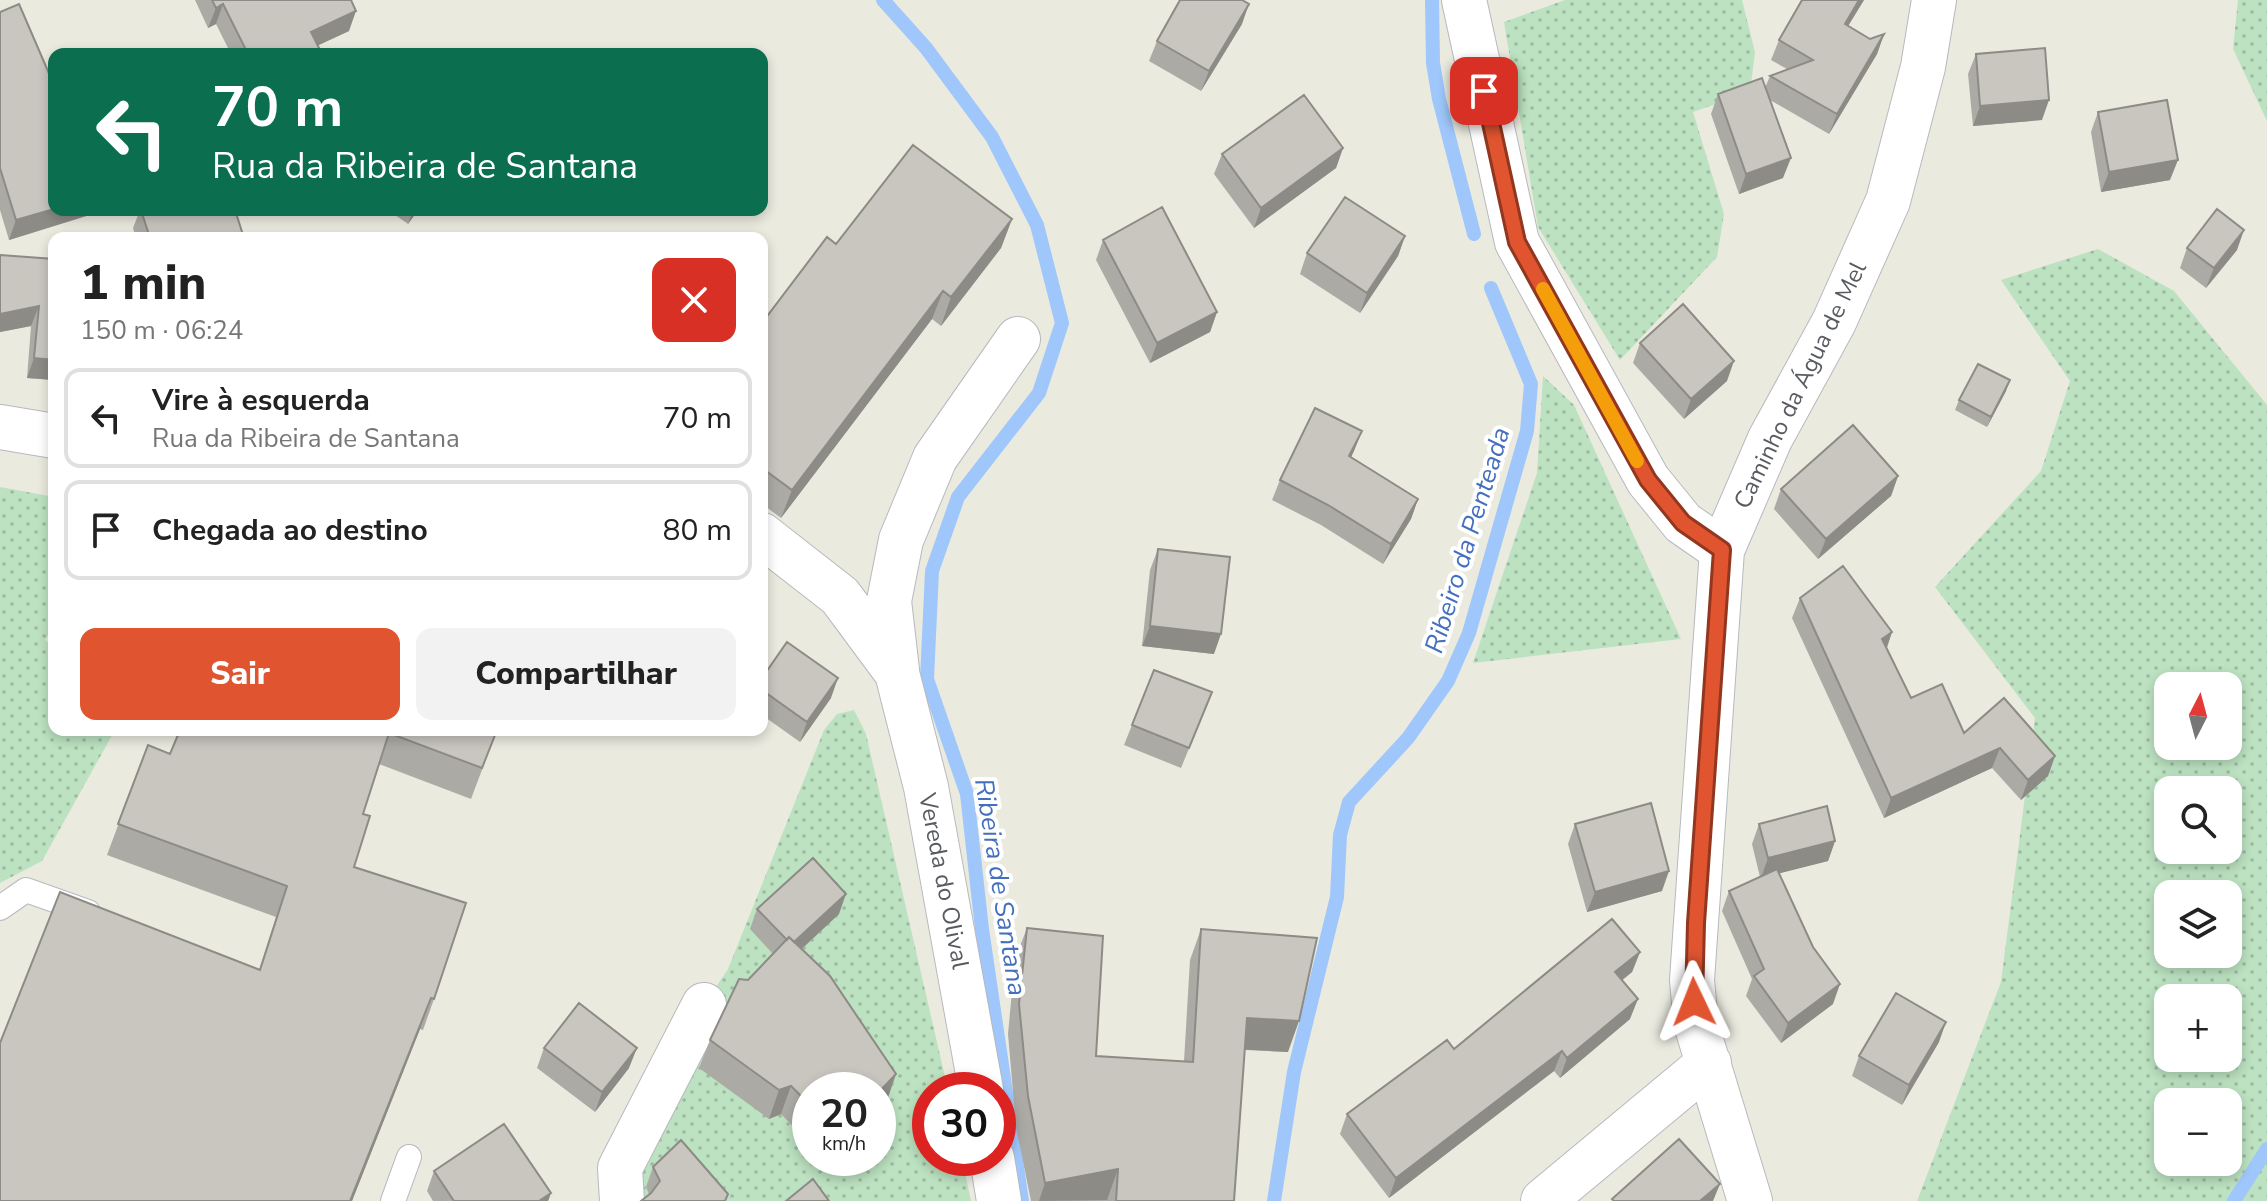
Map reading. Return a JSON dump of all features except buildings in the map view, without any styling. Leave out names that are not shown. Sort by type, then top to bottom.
[{"type":"street","points":[[1464,0],[1517,242],[1648,480],[1683,523],[1722,550]]},
{"type":"street","name":"Caminho da Água de Mel","points":[[1750,1201],[1696,1024],[1692,980],[1722,550],[1765,451],[1834,322],[1888,201],[1923,67],[1934,0]]},
{"type":"street","name":"Vereda do Olival","points":[[978,1072],[926,787],[897,673],[889,601],[901,540],[935,458],[1018,339]]},
{"type":"street","points":[[0,427],[48,435]]},
{"type":"street","name":"Vereda do Olival","points":[[768,540],[840,596],[897,673]]},
{"type":"street","points":[[622,1201],[620,1168],[704,1005]]},
{"type":"street","points":[[1543,1201],[1709,1063]]},
{"type":"street","points":[[995,1176],[999,1201]]},
{"type":"lane","points":[[0,908],[26,890],[109,919]]},
{"type":"lane","points":[[393,1201],[409,1157]]},
{"type":"green space","points":[[1565,0],[1742,0],[1755,52],[1750,92],[1693,112],[1724,214],[1717,257],[1620,360],[1538,227],[1504,22]]},
{"type":"green space","points":[[2238,0],[2267,0],[2267,121],[2233,49]]},
{"type":"green space","points":[[2098,249],[2174,291],[2267,405],[2267,1201],[1917,1201],[2001,982],[2035,718],[1935,587],[2041,471],[2070,381],[2001,280]]},
{"type":"green space","points":[[1543,376],[1574,405],[1681,639],[1473,663],[1537,473]]},
{"type":"green space","points":[[0,487],[48,496],[48,635],[45,640],[48,642],[48,736],[112,736],[42,861],[0,883]]},
{"type":"green space","points":[[854,710],[866,734],[944,1072],[912,1072],[912,1176],[966,1176],[971,1201],[622,1201],[704,1005],[728,969],[824,730],[837,714]]},
{"type":"waterway","name":"Ribeira de Santana","points":[[883,0],[926,48],[992,137],[1037,225],[1062,323],[1039,393],[958,497],[932,571],[927,679],[967,794],[982,929],[1022,1201]]},
{"type":"waterway","name":"Ribeiro da Penteada","points":[[1432,0],[1433,63],[1439,99],[1474,234]]},
{"type":"waterway","name":"Ribeiro da Penteada","points":[[1274,1201],[1294,1072],[1337,897],[1340,835],[1349,802],[1408,738],[1448,681],[1469,633],[1527,431],[1531,384],[1491,288]]},
{"type":"waterway","name":"Ribeiro da Penteada","points":[[2234,1201],[2267,1149]]},
{"type":"slow traffic","points":[[1543,289],[1637,461]]},
{"type":"route","points":[[1484,91],[1517,242],[1648,480],[1683,523],[1722,550],[1692,980],[1694,1002]]}]
